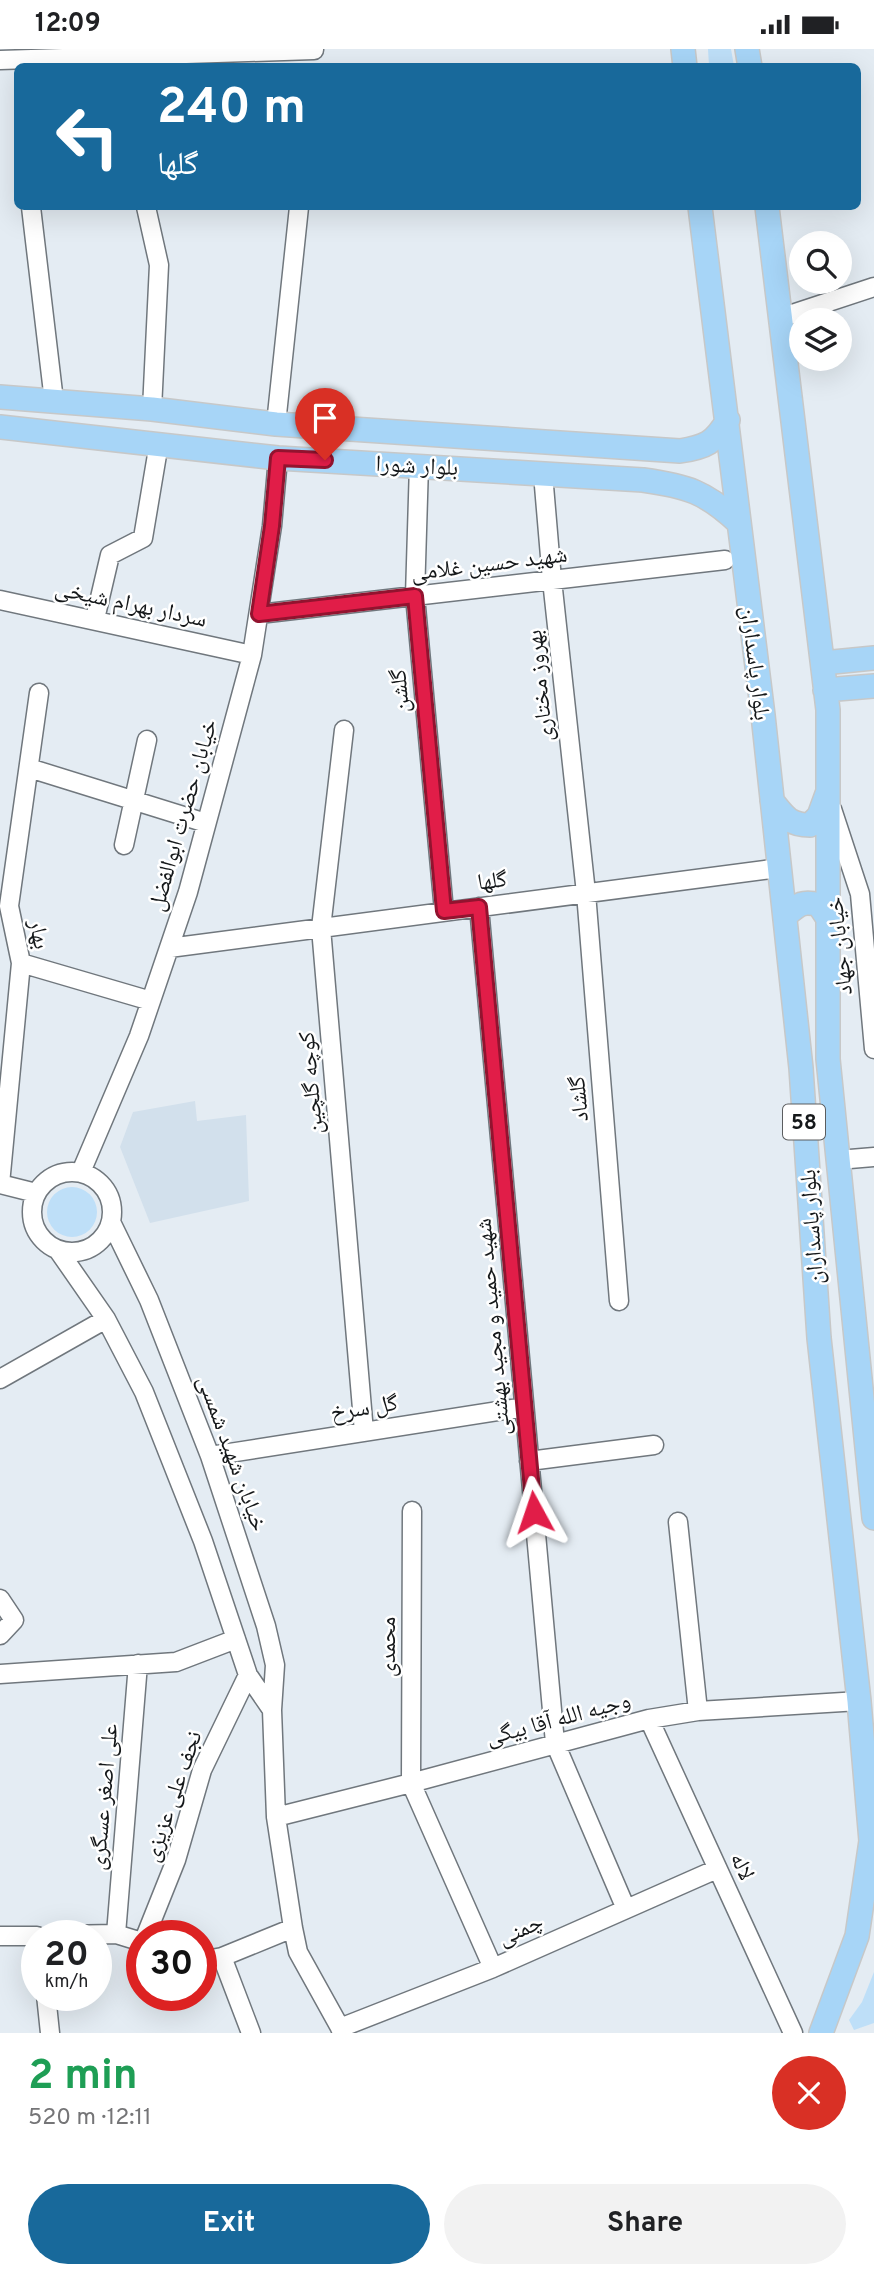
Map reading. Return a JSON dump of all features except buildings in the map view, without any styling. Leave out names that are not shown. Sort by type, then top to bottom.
[{"type":"main road","name":"بلوار پاسداران","points":[[699,210],[727,420],[785,916],[801,1069],[818,1338],[859,1701],[872,1844],[857,1936],[821,2033]]},
{"type":"main road","name":"بلوار پاسداران","points":[[767,210],[823,663],[829,793],[828,1059],[869,1415],[874,1518]]},
{"type":"main road","name":"بلوار شورا","points":[[0,397],[152,409],[276,424],[680,451],[701,448],[716,438],[727,420]]},
{"type":"main road","name":"بلوار شورا","points":[[0,428],[159,443],[278,458],[643,480],[695,490],[720,505],[739,523]]},
{"type":"main road","points":[[643,480],[653,473],[655,461],[649,450]]},
{"type":"main road","points":[[823,663],[874,658]]},
{"type":"main road","points":[[825,690],[874,686]]},
{"type":"main road","points":[[772,801],[796,825],[810,825],[819,816],[829,793]]},
{"type":"main road","points":[[785,916],[797,905],[808,902],[819,905],[829,920]]},
{"type":"street","points":[[0,60],[119,53],[314,49]]},
{"type":"street","points":[[31,210],[54,401]]},
{"type":"street","points":[[147,210],[159,265],[152,409]]},
{"type":"street","points":[[276,424],[299,210]]},
{"type":"street","points":[[780,318],[874,287]]},
{"type":"street","points":[[95,619],[110,555],[143,538],[159,443]]},
{"type":"street","name":"خیابان حضرت ابوالفضل","points":[[81,1172],[139,1036],[188,892],[252,655],[272,526],[278,458]]},
{"type":"street","name":"گلشن","points":[[419,465],[415,596],[444,911]]},
{"type":"street","name":"بهروز مختاری","points":[[543,474],[586,893]]},
{"type":"street","name":"شهید حسین غلامی","points":[[259,614],[725,560]]},
{"type":"street","name":"سردار بهرام شیخی","points":[[0,600],[252,655]]},
{"type":"street","name":"بهار","points":[[0,1184],[21,963],[5,906],[39,693]]},
{"type":"street","name":"کوچه گلچین","points":[[344,730],[321,927],[364,1431]]},
{"type":"street","points":[[124,845],[147,740]]},
{"type":"street","points":[[29,768],[206,823]]},
{"type":"street","name":"خیابان جهاد","points":[[829,793],[860,894],[874,1049]]},
{"type":"street","name":"گلها","points":[[169,947],[779,868]]},
{"type":"street","name":"گلشاد","points":[[586,893],[619,1301]]},
{"type":"street","name":"شهید حمید و مجید بهشتی","points":[[479,907],[555,1743],[626,1909]]},
{"type":"street","points":[[21,963],[151,1001]]},
{"type":"street","points":[[838,1160],[874,1157]]},
{"type":"street","points":[[81,1172],[103,1185],[110,1197],[111,1223],[96,1244],[84,1250],[58,1250],[46,1243],[37,1232],[32,1220],[32,1206],[36,1193],[44,1182],[55,1174],[81,1172]]},
{"type":"street","points":[[0,1184],[36,1193]]},
{"type":"street","name":"خیابان شهید شمسی","points":[[111,1223],[149,1300],[211,1455],[266,1626],[275,1665],[272,1710],[276,1817],[293,1928],[298,1952],[342,2030]]},
{"type":"street","points":[[58,1250],[106,1319],[149,1404],[203,1541],[248,1675],[272,1710]]},
{"type":"street","points":[[0,1379],[106,1319]]},
{"type":"street","name":"گل سرخ","points":[[211,1455],[524,1407]]},
{"type":"street","points":[[529,1461],[654,1445]]},
{"type":"street","name":"محمدی","points":[[411,1783],[412,1511]]},
{"type":"street","points":[[678,1522],[698,1711]]},
{"type":"street","points":[[0,1599],[14,1620],[0,1635]]},
{"type":"street","points":[[0,1674],[176,1662],[236,1639]]},
{"type":"street","name":"علی اصغر عسگری","points":[[116,1934],[138,1664]]},
{"type":"street","name":"نجف علی عزیزی","points":[[152,1920],[176,1860],[202,1770],[248,1675]]},
{"type":"street","name":"وجیه الله آقا بیگی","points":[[276,1817],[649,1719],[698,1711],[859,1701]]},
{"type":"street","name":"لاله","points":[[649,1719],[793,2033]]},
{"type":"street","points":[[411,1783],[493,1968]]},
{"type":"street","name":"چمنی","points":[[342,2030],[493,1968],[717,1869]]},
{"type":"street","points":[[217,1958],[293,1928]]},
{"type":"street","points":[[112,1934],[126,1937]]},
{"type":"street","points":[[0,1936],[21,1936]]},
{"type":"street","points":[[222,1957],[251,2033]]},
{"type":"street","points":[[48,2011],[50,2033]]},
{"type":"shaded area","points":[[708,49],[731,49],[733,63],[709,63]]},
{"type":"shaded area","points":[[195,1101],[197,1121],[246,1115],[249,1201],[150,1223],[120,1147],[133,1112]]},
{"type":"shaded area","points":[[72,1187],[90,1194],[97,1212],[90,1230],[72,1237],[54,1230],[47,1212],[54,1194]]},
{"type":"shaded area","points":[[874,1972],[874,2023],[854,2030],[849,2020],[862,2002]]},
{"type":"route","points":[[325,460],[278,458],[272,526],[259,614],[415,596],[444,911],[479,907],[534,1512]]}]
